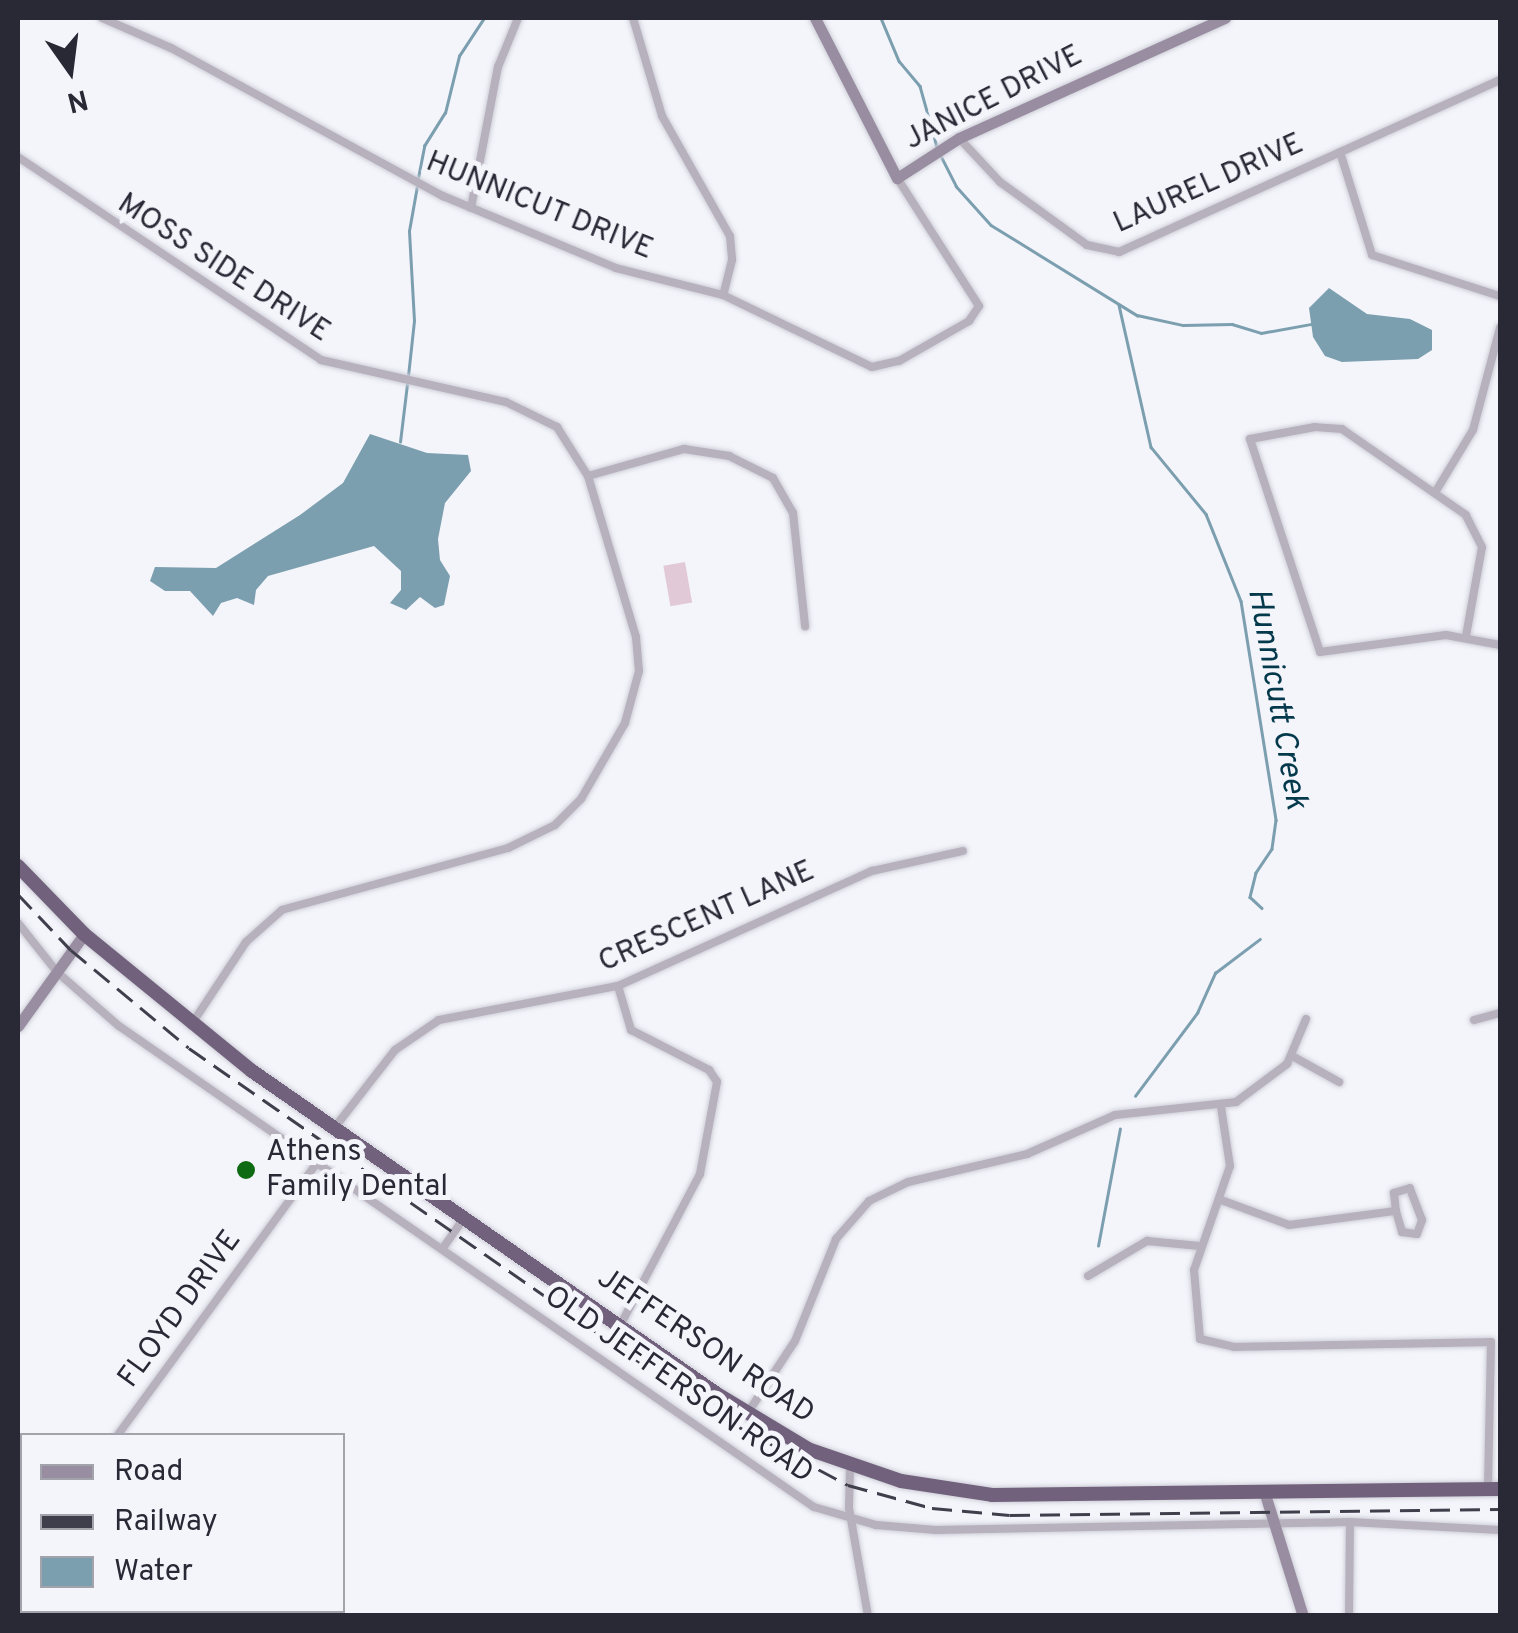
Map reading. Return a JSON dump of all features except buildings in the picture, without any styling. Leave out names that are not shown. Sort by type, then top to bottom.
[{"type":"highway","name":"JEFFERSON ROAD","points":[[18,866],[84,934],[191,1025],[747,1414],[850,1467],[928,1488],[992,1495],[1494,1489]]},
{"type":"street","name":"HUNNICUT DRIVE","points":[[102,18],[171,48],[471,208],[616,268],[723,295],[872,367],[899,361],[969,321],[978,311],[976,293],[931,240],[897,178]]},
{"type":"street","points":[[471,208],[498,67],[518,18]]},
{"type":"street","points":[[633,18],[662,116],[730,236],[732,260],[723,295]]},
{"type":"street","points":[[815,18],[897,178]]},
{"type":"street","name":"JANICE DRIVE","points":[[897,178],[959,138],[1225,18]]},
{"type":"street","name":"LAUREL DRIVE","points":[[959,138],[1000,182],[1087,245],[1111,253],[1500,80]]},
{"type":"street","points":[[1340,152],[1372,256],[1500,296]]},
{"type":"street","name":"MOSS SIDE DRIVE","points":[[18,157],[321,360],[542,416],[568,439],[588,476],[636,637],[639,671],[625,723],[580,799],[527,841],[282,910],[246,942],[191,1025]]},
{"type":"street","points":[[1436,492],[1472,430],[1500,328]]},
{"type":"street","points":[[1466,636],[1481,540],[1466,514],[1342,429],[1315,427],[1250,439],[1317,650],[1326,654],[1416,637],[1466,636],[1500,645]]},
{"type":"street","points":[[588,476],[684,449],[729,456],[773,478],[793,513],[805,626]]},
{"type":"street","name":"CRESCENT LANE","points":[[334,1127],[395,1050],[439,1020],[618,986],[872,870],[963,851]]},
{"type":"street","name":"OLD JEFFERSON ROAD","points":[[18,922],[57,972],[119,1026],[803,1502],[850,1518],[936,1530],[1350,1522],[1500,1530]]},
{"type":"street","points":[[18,1026],[84,934]]},
{"type":"street","points":[[618,986],[631,1030],[709,1070],[717,1082],[700,1174],[620,1326]]},
{"type":"street","points":[[1474,1020],[1500,1013]]},
{"type":"street","points":[[747,1414],[796,1342],[836,1239],[882,1192],[1016,1158],[1115,1115],[1220,1107],[1264,1086],[1292,1056],[1306,1019]]},
{"type":"street","points":[[1292,1056],[1339,1082]]},
{"type":"street","points":[[1220,1107],[1230,1155],[1221,1200],[1200,1246],[1194,1284],[1198,1334],[1206,1345],[1491,1342],[1494,1489]]},
{"type":"street","name":"FLOYD DRIVE","points":[[119,1433],[317,1163]]},
{"type":"street","points":[[1410,1188],[1422,1220],[1417,1234],[1402,1232],[1396,1211],[1394,1193],[1410,1188]]},
{"type":"street","points":[[1221,1200],[1290,1226],[1396,1211]]},
{"type":"street","points":[[443,1248],[465,1216]]},
{"type":"street","points":[[1088,1276],[1147,1242],[1200,1246]]},
{"type":"street","points":[[850,1467],[850,1518],[868,1616]]},
{"type":"street","points":[[1264,1491],[1303,1616]]},
{"type":"street","points":[[1348,1616],[1350,1522]]},
{"type":"shaded area","points":[[685,562],[692,602],[670,606],[663,566]]},
{"type":"water","points":[[1329,288],[1367,314],[1410,319],[1432,330],[1432,350],[1418,359],[1342,362],[1325,356],[1313,337],[1309,308]]},
{"type":"water","points":[[370,434],[427,453],[468,455],[471,471],[445,503],[438,539],[440,560],[450,576],[444,605],[435,608],[420,597],[406,610],[390,603],[401,590],[401,571],[374,546],[268,576],[256,590],[254,605],[237,598],[221,603],[213,616],[190,591],[165,591],[150,581],[155,567],[216,568],[300,515],[343,483]]},
{"type":"waterway","points":[[418,178],[424,146],[445,113],[459,56],[484,18]]},
{"type":"waterway","name":"Hunnicutt Creek","points":[[881,18],[899,61],[920,86],[937,147]]},
{"type":"waterway","name":"Hunnicutt Creek","points":[[940,154],[956,186],[991,225],[1137,315],[1183,325],[1232,324],[1261,333],[1311,324]]},
{"type":"waterway","points":[[408,376],[414,321],[409,231],[417,186]]},
{"type":"waterway","name":"Hunnicutt Creek","points":[[1119,305],[1151,447],[1206,514],[1241,601],[1276,820],[1272,849],[1256,873],[1250,897],[1262,908]]},
{"type":"waterway","points":[[400,442],[407,384]]},
{"type":"waterway","name":"Hunnicutt Creek","points":[[1135,1096],[1197,1013],[1215,973],[1260,939]]},
{"type":"waterway","name":"Hunnicutt Creek","points":[[1098,1246],[1120,1129]]},
{"type":"railway","points":[[18,894],[71,950],[189,1048],[713,1413],[848,1485],[932,1508],[1010,1515],[1500,1509]]},
{"type":"place","name":"Athens Family Dental","points":[[246,1170]]}]
